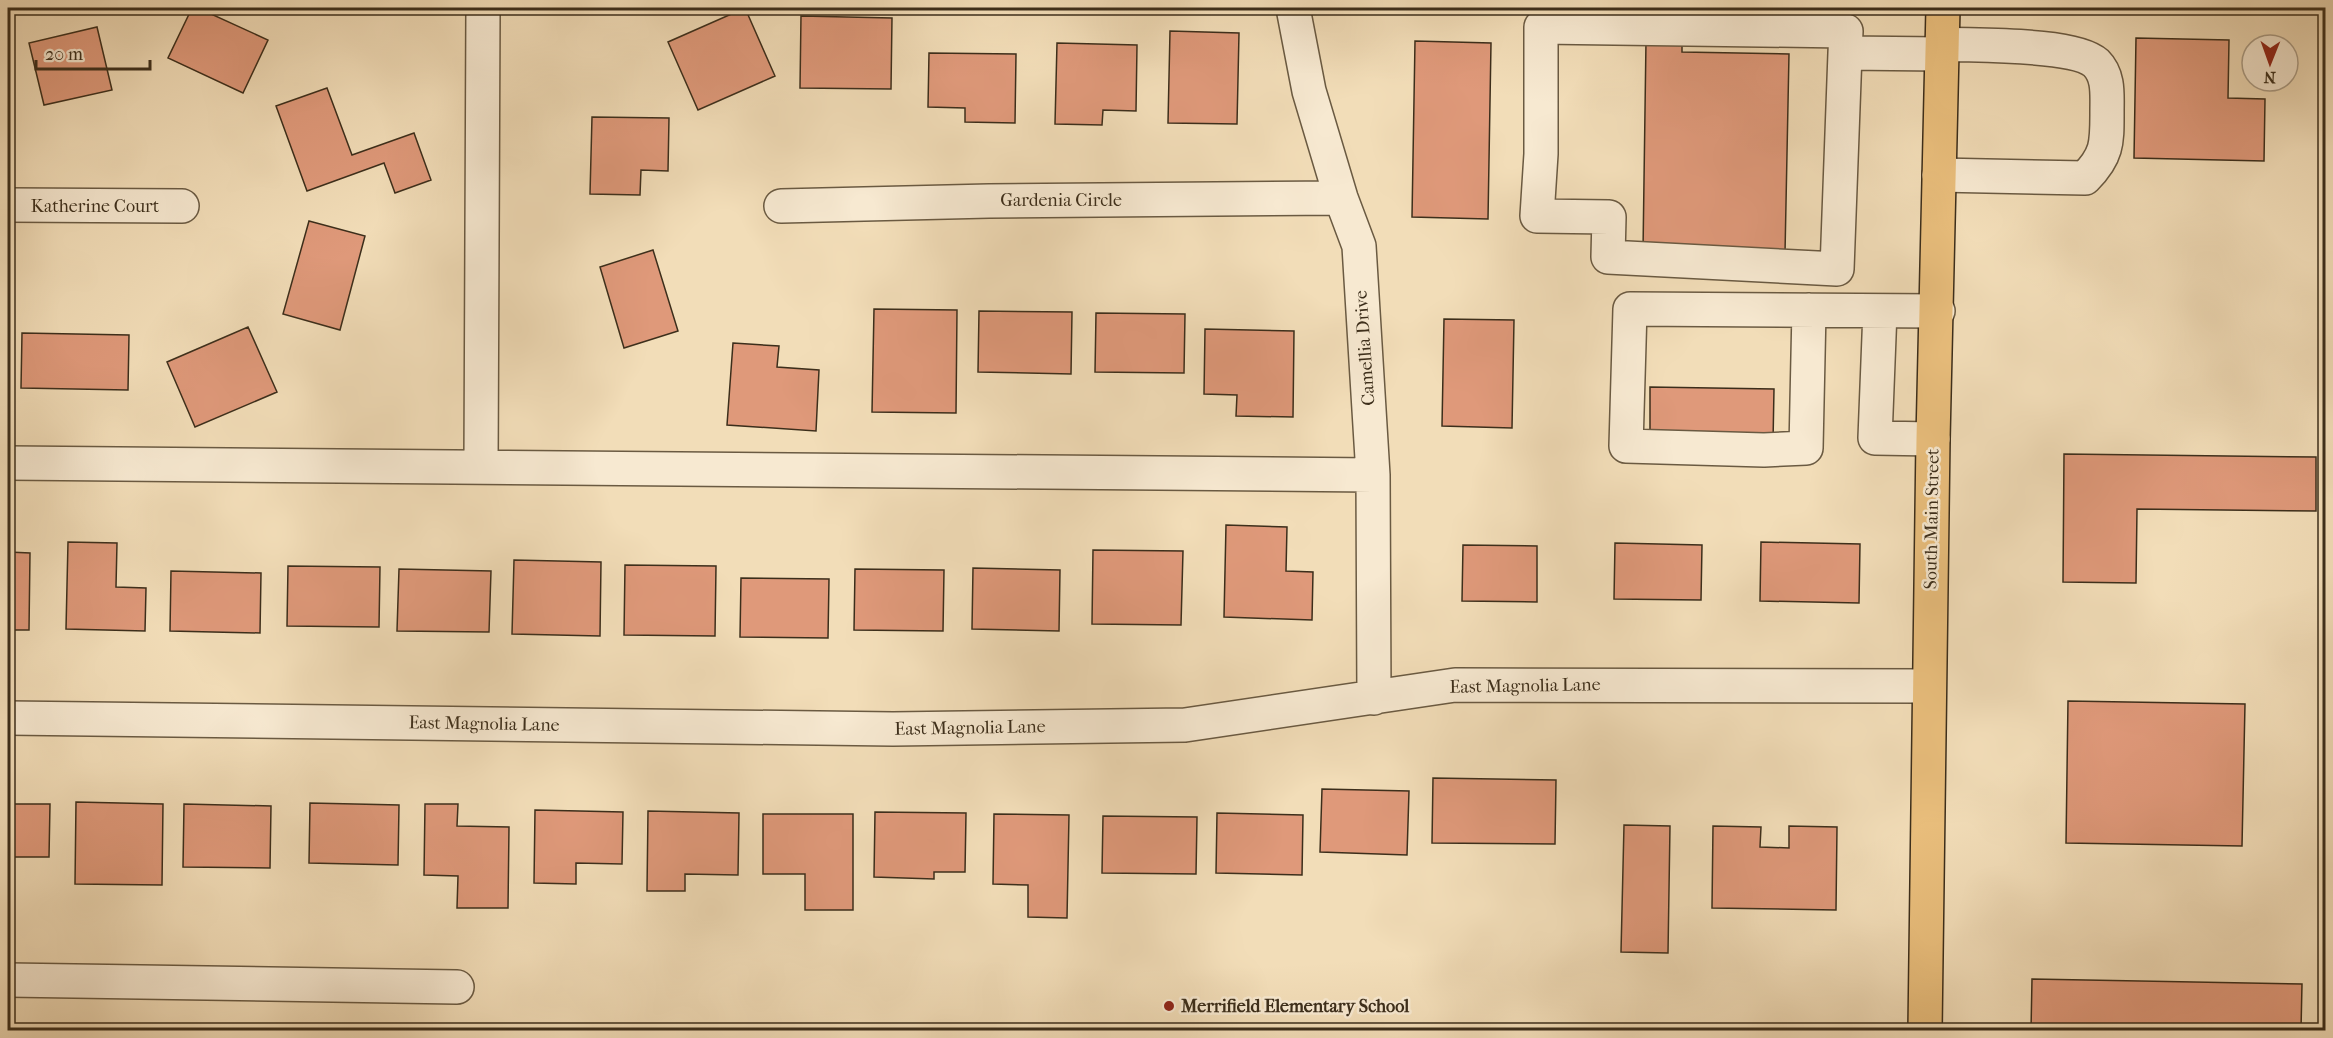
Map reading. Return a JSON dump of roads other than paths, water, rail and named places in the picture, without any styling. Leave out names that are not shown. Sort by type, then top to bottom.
[{"type":"main road","name":"South Main Street","points":[[1925,1030],[1933,439],[1938,311],[1943,8]]},
{"type":"street","points":[[481,466],[483,8]]},
{"type":"street","name":"Camellia Drive","points":[[1293,8],[1310,91],[1341,198],[1359,246],[1373,475],[1374,698]]},
{"type":"street","points":[[1541,27],[1846,31],[1845,53],[1837,269],[1608,257],[1608,217],[1537,216],[1541,154],[1541,27]]},
{"type":"street","points":[[1845,53],[1942,49],[2069,50],[2095,63],[2107,81],[2107,133],[2101,162],[2085,178],[1939,175]]},
{"type":"street","name":"Gardenia Circle","points":[[781,206],[989,201],[1341,198]]},
{"type":"street","name":"Katherine Court","points":[[8,205],[182,206]]},
{"type":"street","points":[[1809,310],[1806,448],[1764,450],[1626,446],[1630,309],[1809,310],[1880,311],[1938,311]]},
{"type":"street","points":[[1880,311],[1875,438],[1933,439]]},
{"type":"street","points":[[8,463],[1373,475]]},
{"type":"street","name":"East Magnolia Lane","points":[[8,718],[893,729],[1185,725],[1455,685],[1929,686]]},
{"type":"street","points":[[8,980],[457,987]]},
{"type":"place","name":"Merrifield Elementary School","points":[[1169,1006]]}]
